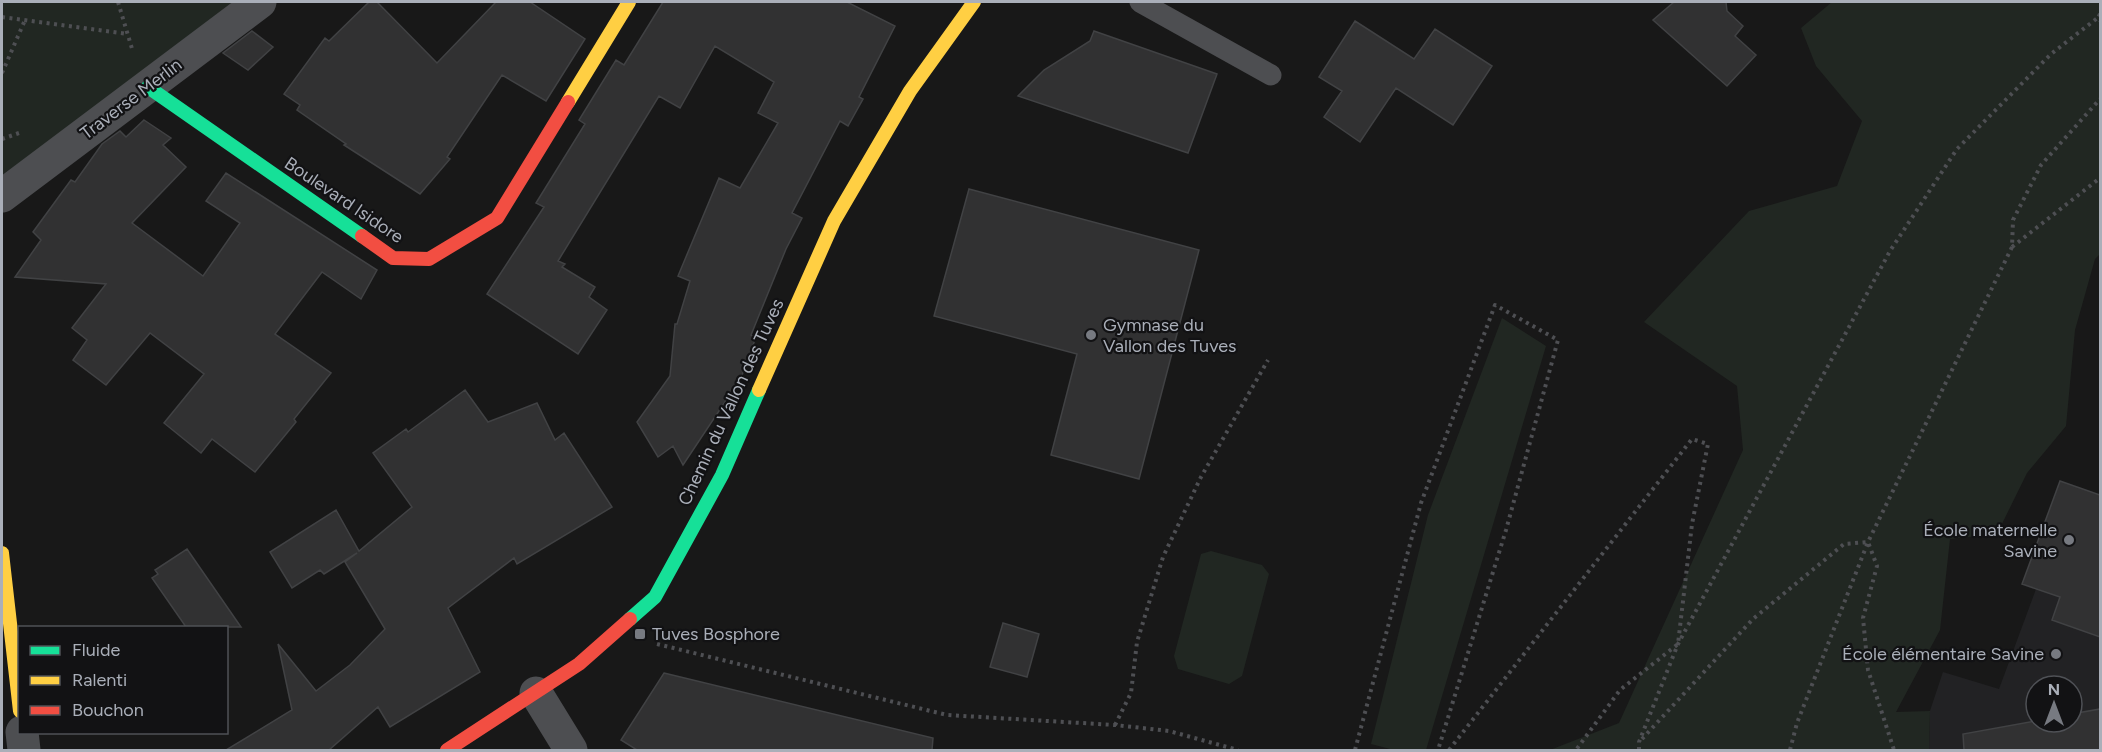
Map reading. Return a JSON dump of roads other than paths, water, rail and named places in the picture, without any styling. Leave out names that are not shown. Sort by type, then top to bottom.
[{"type":"street","name":"Traverse Merlin","points":[[2,196],[260,2]]},
{"type":"street","name":"Boulevard Isidore","points":[[148,87],[393,258],[429,259],[496,218],[629,2]]},
{"type":"street","name":"Chemin du Vallon des Tuves","points":[[447,750],[579,664],[655,597],[722,475],[834,221],[910,91],[974,2]]},
{"type":"street","points":[[2,553],[18,693]]},
{"type":"street","points":[[536,693],[571,750]]},
{"type":"street","points":[[22,734],[24,750]]},
{"type":"lane","points":[[1140,2],[1271,75]]},
{"type":"place","name":"Gymnase du Vallon des Tuves","points":[[1091,335]]},
{"type":"place","name":"École maternelle Savine","points":[[2069,540]]},
{"type":"place","name":"Tuves Bosphore","points":[[640,634]]},
{"type":"place","name":"École élémentaire Savine","points":[[2056,654]]}]
